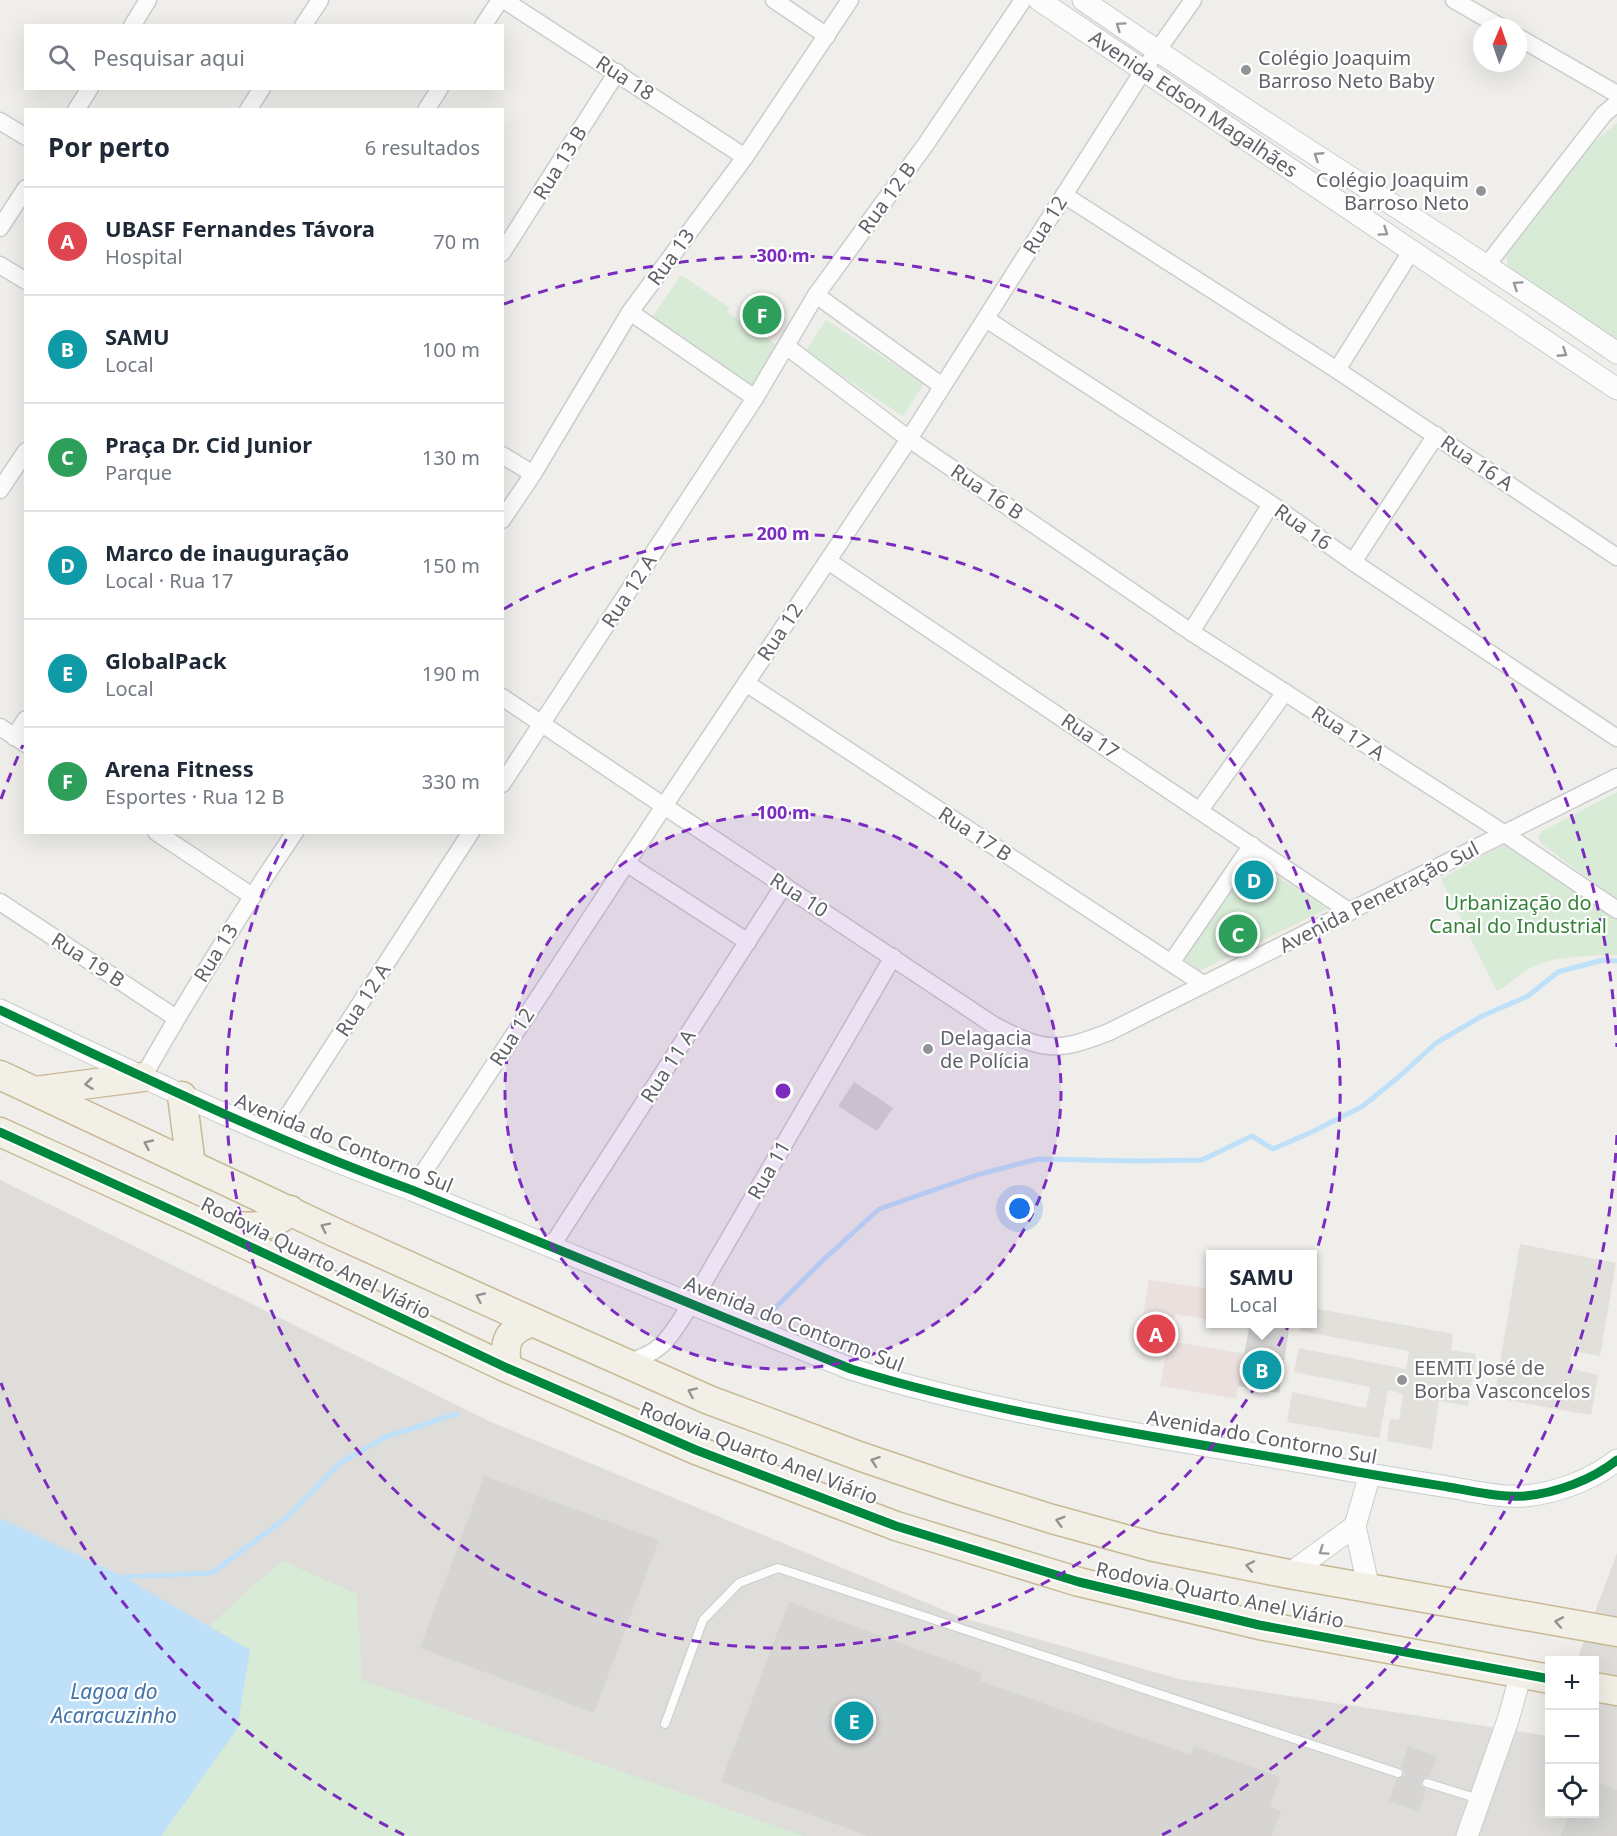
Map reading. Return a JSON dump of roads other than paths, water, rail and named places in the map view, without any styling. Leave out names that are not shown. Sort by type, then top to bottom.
[{"type":"highway","name":"Rodovia Quarto Anel Viário","points":[[0,1075],[533,1322],[709,1400],[956,1490],[1154,1547],[1289,1574],[1617,1632]]},
{"type":"highway","points":[[35,1091],[143,1077]]},
{"type":"highway","points":[[182,1096],[191,1165]]},
{"type":"highway","name":"Rodovia Quarto Anel Viário","points":[[0,1132],[198,1221],[507,1368],[696,1450],[896,1526],[1079,1582],[1259,1625],[1545,1678]]},
{"type":"highway","points":[[198,1221],[245,1227],[259,1226],[285,1216],[290,1210]]},
{"type":"highway","points":[[507,1368],[505,1354],[507,1340],[518,1327],[533,1322]]},
{"type":"highway","points":[[1599,1688],[1617,1691]]},
{"type":"street","points":[[133,24],[148,0]]},
{"type":"street","points":[[304,24],[320,0]]},
{"type":"street","points":[[484,24],[502,0]]},
{"type":"street","name":"Rua 18","points":[[502,0],[617,72],[745,157]]},
{"type":"street","points":[[774,0],[826,36]]},
{"type":"street","name":"Rua 13","points":[[504,517],[533,474],[630,312],[745,157],[850,0]]},
{"type":"street","name":"Avenida Edson Magalhães","points":[[1036,0],[1617,389]]},
{"type":"street","name":"Rua 12 B","points":[[755,398],[816,295],[926,144],[1036,0]]},
{"type":"street","name":"Avenida Edson Magalhães","points":[[1083,0],[1156,51],[1487,265],[1617,353]]},
{"type":"street","name":"Rua 12","points":[[412,1190],[663,806],[909,439],[1156,51],[1194,0]]},
{"type":"street","points":[[1454,0],[1485,18]]},
{"type":"street","points":[[1527,42],[1617,94]]},
{"type":"street","name":"Rua 13 B","points":[[504,250],[617,72]]},
{"type":"street","points":[[77,108],[89,90]]},
{"type":"street","points":[[249,108],[261,90]]},
{"type":"street","points":[[427,108],[439,90]]},
{"type":"street","points":[[1487,265],[1604,114],[1617,103]]},
{"type":"street","points":[[0,121],[24,136]]},
{"type":"street","points":[[0,228],[24,191]]},
{"type":"street","points":[[1064,195],[1337,370],[1412,250]]},
{"type":"street","points":[[0,265],[24,280]]},
{"type":"street","points":[[816,295],[942,386]]},
{"type":"street","points":[[1530,332],[1552,309]]},
{"type":"street","points":[[630,312],[755,398]]},
{"type":"street","name":"Rua 16","points":[[986,319],[1271,504],[1353,562],[1617,738]]},
{"type":"street","name":"Rua 16 B","points":[[786,346],[909,439],[1191,632]]},
{"type":"street","name":"Rua 16 A","points":[[1337,370],[1617,557]]},
{"type":"street","name":"Rua 12 A","points":[[504,781],[755,398]]},
{"type":"street","points":[[1353,562],[1436,435]]},
{"type":"street","points":[[0,490],[24,454]]},
{"type":"street","points":[[504,456],[533,474]]},
{"type":"street","points":[[1191,632],[1271,504]]},
{"type":"street","name":"Rua 17","points":[[828,561],[1350,912]]},
{"type":"street","name":"Rua 17 A","points":[[1191,632],[1505,834],[1617,910]]},
{"type":"street","name":"Rua 17 B","points":[[746,683],[1203,984]]},
{"type":"street","points":[[1200,810],[1285,693]]},
{"type":"street","name":"Rua 10","points":[[504,698],[663,806],[993,1023],[1021,1039],[1054,1048],[1070,1046],[1109,1032]]},
{"type":"street","points":[[13,736],[24,722]]},
{"type":"street","name":"Avenida Penetração Sul","points":[[1109,1032],[1617,777]]},
{"type":"street","points":[[159,834],[252,896]]},
{"type":"street","name":"Rua 13","points":[[143,1077],[176,1018],[252,896],[295,834]]},
{"type":"street","name":"Rua 12 A","points":[[274,1137],[470,834]]},
{"type":"street","points":[[1171,963],[1252,845]]},
{"type":"street","points":[[626,863],[748,942]]},
{"type":"street","name":"Rua 11 A","points":[[551,1247],[784,885]]},
{"type":"street","name":"Rua 19 B","points":[[0,902],[176,1018]]},
{"type":"street","name":"Rua 11","points":[[626,1363],[646,1357],[664,1345],[691,1304],[893,957]]},
{"type":"street","name":"Avenida do Contorno Sul","points":[[0,1010],[182,1096],[339,1164],[412,1190],[851,1369],[914,1389],[1021,1412],[1500,1495],[1524,1496],[1551,1491],[1575,1483],[1617,1460]]},
{"type":"street","points":[[1595,1473],[1617,1442]]},
{"type":"street","points":[[1369,1588],[1355,1526],[1370,1474]]},
{"type":"street","points":[[1289,1574],[1355,1526]]},
{"type":"street","points":[[1467,1836],[1521,1674]]},
{"type":"lane","points":[[665,1724],[704,1620],[739,1583],[778,1568],[1398,1773]]},
{"type":"lane","points":[[1428,1783],[1480,1799]]},
{"type":"water","name":"Lagoa do Acaracuzinho","points":[[0,1518],[124,1577],[250,1650],[237,1729],[161,1836],[0,1836]]},
{"type":"waterway","points":[[767,1316],[879,1209],[980,1174],[1038,1159],[1202,1160],[1252,1136],[1273,1149],[1363,1106],[1436,1043],[1482,1016],[1528,996],[1558,972],[1603,960],[1617,961]]},
{"type":"waterway","points":[[118,1580],[124,1577],[212,1573],[286,1518],[340,1463],[386,1437],[456,1414]]},
{"type":"place","name":"Colégio Joaquim Barroso Neto Baby","points":[[1246,70]]},
{"type":"place","name":"Colégio Joaquim Barroso Neto","points":[[1481,191]]},
{"type":"place","name":"Arena Fitness","points":[[762,315]]},
{"type":"place","name":"Marco de inauguração","points":[[1254,880]]},
{"type":"place","name":"Praça Dr. Cid Junior","points":[[1238,934]]},
{"type":"place","name":"Delagacia de Polícia","points":[[928,1049]]},
{"type":"place","name":"UBASF Fernandes Távora","points":[[1156,1334]]},
{"type":"place","name":"SAMU","points":[[1262,1370]]},
{"type":"place","name":"EEMTI José de Borba Vasconcelos","points":[[1402,1380]]},
{"type":"place","name":"GlobalPack","points":[[854,1721]]},
{"type":"park label","name":"Urbanização do Canal do Industrial","points":[[1518,914]]}]
